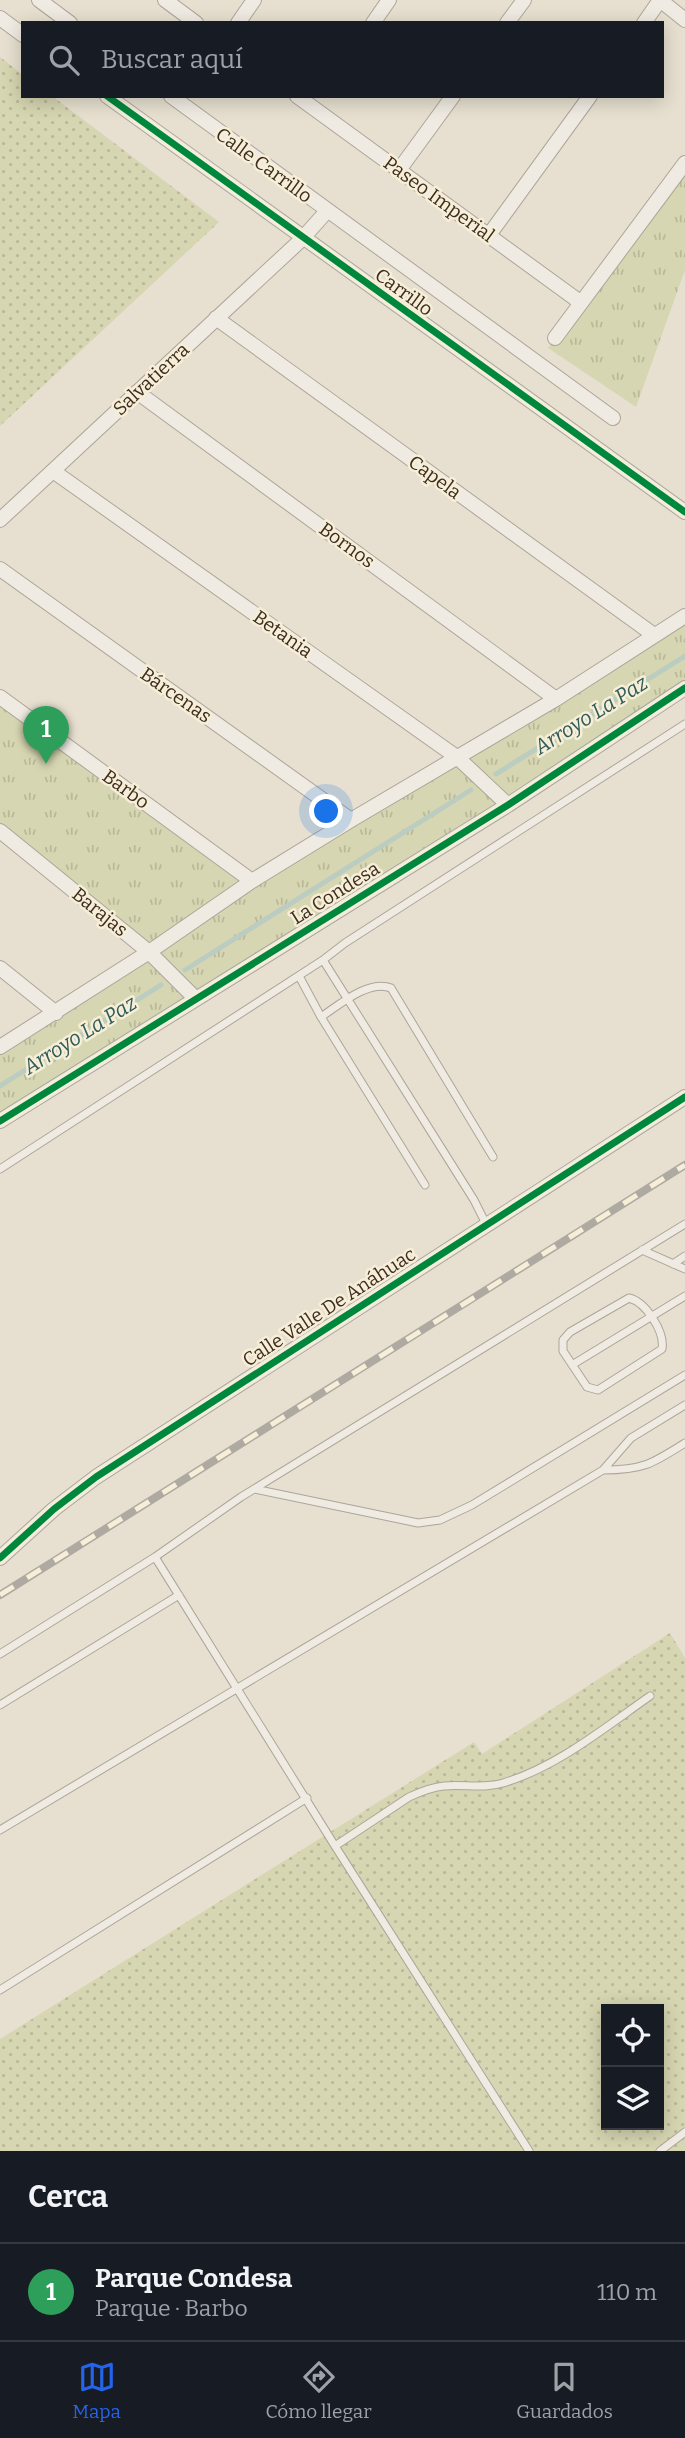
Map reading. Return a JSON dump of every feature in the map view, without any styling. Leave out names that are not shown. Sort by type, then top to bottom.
[{"type":"street","points":[[39,0],[68,21]]},
{"type":"street","points":[[165,0],[193,21]]},
{"type":"street","points":[[239,21],[254,0]]},
{"type":"street","points":[[374,21],[389,0]]},
{"type":"street","points":[[508,21],[524,0]]},
{"type":"street","points":[[645,21],[660,0],[685,20]]},
{"type":"street","points":[[0,18],[21,34]]},
{"type":"street","name":"Carrillo","points":[[110,98],[302,239],[685,512]]},
{"type":"street","name":"Calle Carrillo","points":[[174,98],[327,211],[302,239]]},
{"type":"street","points":[[399,170],[452,98]]},
{"type":"street","points":[[489,236],[589,98]]},
{"type":"street","name":"Paseo Imperial","points":[[315,102],[399,170],[580,302]]},
{"type":"street","points":[[555,338],[685,163]]},
{"type":"street","points":[[327,211],[612,418]]},
{"type":"street","name":"Salvatierra","points":[[0,520],[302,239]]},
{"type":"street","name":"Capela","points":[[216,318],[654,635]]},
{"type":"street","name":"Bornos","points":[[137,392],[556,699]]},
{"type":"street","name":"Betania","points":[[53,471],[458,758],[508,805]]},
{"type":"street","name":"Bárcenas","points":[[0,569],[351,820]]},
{"type":"street","points":[[0,1046],[149,953],[252,881],[556,699],[685,616]]},
{"type":"street","name":"La Condesa","points":[[0,1121],[508,805],[685,688]]},
{"type":"street","name":"Barbo","points":[[0,696],[252,881]]},
{"type":"street","name":"Barajas","points":[[0,831],[149,953],[195,998]]},
{"type":"street","points":[[0,968],[56,1013]]},
{"type":"street","name":"Calle Valle De Anáhuac","points":[[0,1557],[96,1477],[685,1097]]},
{"type":"lane","points":[[0,1169],[685,724]]},
{"type":"lane","points":[[323,960],[474,1200],[486,1224]]},
{"type":"lane","points":[[299,976],[321,1017],[425,1185]]},
{"type":"lane","points":[[321,1017],[372,987],[391,988],[493,1157]]},
{"type":"lane","points":[[0,1654],[155,1557],[254,1489],[685,1224]]},
{"type":"lane","points":[[642,1250],[685,1269]]},
{"type":"lane","points":[[673,1264],[685,1256]]},
{"type":"lane","points":[[572,1366],[685,1296]]},
{"type":"lane","points":[[629,1298],[642,1305],[661,1336],[662,1349],[598,1390],[590,1389],[572,1366],[563,1352],[563,1340],[570,1332],[629,1298]]},
{"type":"lane","points":[[254,1489],[418,1523],[440,1520],[472,1505],[685,1375]]},
{"type":"lane","points":[[0,1830],[603,1470],[631,1438],[685,1405]]},
{"type":"lane","points":[[603,1470],[631,1470],[646,1465],[685,1443]]},
{"type":"lane","points":[[155,1557],[529,2151]]},
{"type":"lane","points":[[0,1705],[179,1595]]},
{"type":"lane","points":[[335,1846],[421,1791],[444,1786],[500,1784],[523,1776],[585,1742],[650,1696]]},
{"type":"lane","points":[[0,1990],[307,1798]]},
{"type":"lane","points":[[660,2151],[685,2132]]},
{"type":"green space","points":[[0,57],[21,73],[21,98],[55,98],[219,222],[0,426]]},
{"type":"green space","points":[[685,163],[685,270],[636,407],[548,348]]},
{"type":"green space","points":[[685,617],[685,688],[0,1120],[0,1047],[148,952],[0,831],[0,697],[252,881]]},
{"type":"green space","points":[[670,1633],[685,1658],[685,2151],[0,2151],[0,2039],[474,1742],[482,1754]]},
{"type":"waterway","name":"Arroyo La Paz","points":[[496,774],[685,656]]},
{"type":"waterway","name":"Arroyo La Paz","points":[[185,970],[471,790]]},
{"type":"waterway","name":"Arroyo La Paz","points":[[0,1086],[161,985]]},
{"type":"railway","points":[[0,1595],[685,1165]]},
{"type":"cycle path","points":[[110,98],[685,512]]},
{"type":"cycle path","points":[[0,1121],[508,805],[685,688]]},
{"type":"cycle path","points":[[0,1558],[54,1509],[96,1477],[685,1097]]},
{"type":"place","name":"Parque Condesa","points":[[46,764]]}]
